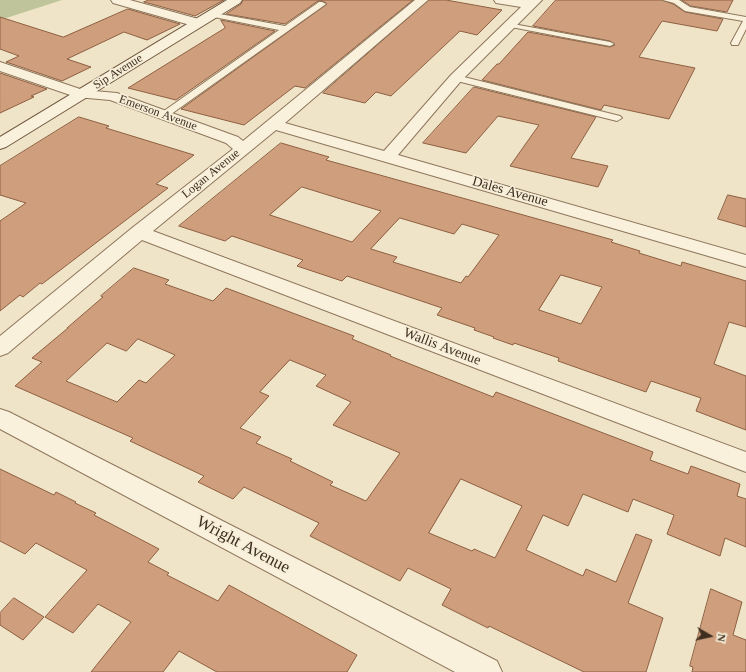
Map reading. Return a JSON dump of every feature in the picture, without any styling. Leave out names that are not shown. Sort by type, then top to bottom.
[{"type":"street","points":[[117,0],[197,23]]},
{"type":"street","name":"Sip Avenue","points":[[0,144],[236,0]]},
{"type":"street","name":"Logan Avenue","points":[[0,348],[422,0]]},
{"type":"street","points":[[500,0],[534,3]]},
{"type":"street","points":[[388,156],[456,78],[534,3]]},
{"type":"street","name":"Emerson Avenue","points":[[0,66],[81,94],[112,96],[232,140],[243,149]]},
{"type":"street","points":[[81,94],[100,106],[212,146],[243,149]]},
{"type":"street","name":"Dales Avenue","points":[[273,124],[388,156],[746,261]]},
{"type":"street","name":"Wallis Avenue","points":[[139,232],[746,462]]},
{"type":"street","name":"Wright Avenue","points":[[0,418],[486,672]]},
{"type":"lane","points":[[667,0],[676,2],[688,9],[746,20],[735,43]]},
{"type":"lane","points":[[164,115],[322,4]]},
{"type":"lane","points":[[212,14],[286,29]]},
{"type":"lane","points":[[511,25],[610,44]]},
{"type":"lane","points":[[456,78],[617,118]]},
{"type":"green space","points":[[0,0],[62,0],[0,20]]},
{"type":"building","points":[[149,0],[224,0],[195,16],[144,2]]},
{"type":"building","points":[[243,0],[413,0],[305,88],[295,86],[244,125],[181,109],[327,4],[323,1],[318,1],[285,24],[226,14],[241,4]]},
{"type":"building","points":[[429,0],[446,0],[502,10],[477,35],[460,31],[391,96],[376,92],[365,103],[323,93]]},
{"type":"building","points":[[556,0],[662,0],[673,4],[685,12],[723,19],[717,31],[662,21],[639,57],[695,68],[669,119],[604,105],[601,110],[482,80],[497,64],[499,64],[528,32],[610,47],[615,45],[610,41],[533,26]]},
{"type":"building","points":[[682,0],[733,0],[727,12],[691,6]]},
{"type":"building","points":[[128,9],[180,24],[147,40],[124,32],[67,59],[91,67],[62,81],[6,62],[19,56],[0,49],[0,17],[63,37]]},
{"type":"building","points":[[221,20],[275,31],[176,100],[128,88],[225,28]]},
{"type":"building","points":[[0,73],[47,89],[31,96],[34,97],[0,113]]},
{"type":"building","points":[[474,87],[596,117],[571,158],[608,166],[598,187],[510,166],[539,125],[498,116],[466,153],[423,143]]},
{"type":"building","points":[[79,117],[109,126],[106,128],[194,155],[156,184],[168,188],[42,284],[40,283],[23,297],[20,295],[0,311],[0,221],[26,203],[0,195],[0,166]]},
{"type":"building","points":[[281,143],[329,157],[326,160],[613,240],[611,242],[640,251],[639,253],[681,266],[682,262],[746,281],[746,327],[729,322],[714,364],[746,376],[746,430],[696,411],[701,398],[651,381],[646,392],[558,361],[559,358],[514,343],[513,345],[493,338],[494,337],[474,330],[475,328],[437,315],[442,308],[347,276],[342,281],[297,266],[303,260],[232,236],[225,241],[179,226]],"holes":[[[302,187],[341,199],[381,211],[352,242],[270,215]],[[400,218],[454,234],[462,224],[499,235],[468,277],[466,276],[461,283],[393,262],[397,257],[371,249]],[[561,275],[602,287],[581,324],[539,310]]]},
{"type":"building","points":[[728,195],[746,199],[746,227],[718,219]]},
{"type":"building","points":[[134,268],[169,280],[165,284],[213,301],[226,288],[354,336],[352,339],[391,355],[390,356],[493,397],[496,392],[653,452],[650,460],[688,474],[691,466],[740,484],[737,496],[746,499],[746,547],[725,538],[720,556],[667,534],[674,515],[633,499],[628,512],[583,494],[568,526],[543,515],[526,550],[583,576],[586,569],[616,582],[636,534],[652,540],[628,603],[663,618],[646,672],[584,672],[442,605],[451,589],[408,568],[400,581],[310,536],[319,523],[244,487],[233,499],[198,482],[204,476],[130,441],[133,438],[15,386],[42,362],[32,358],[103,297],[101,296]],"holes":[[[138,339],[175,355],[146,383],[139,380],[117,402],[66,381],[107,343],[126,351]],[[290,360],[326,375],[316,386],[351,402],[333,425],[400,453],[366,501],[330,485],[333,482],[290,461],[292,459],[256,443],[261,437],[240,428],[269,396],[260,392]],[[461,479],[522,506],[495,558],[474,549],[472,551],[429,533]]]},
{"type":"building","points":[[0,469],[54,495],[56,492],[76,502],[75,503],[96,513],[94,515],[159,549],[148,562],[169,573],[167,575],[218,601],[229,585],[357,655],[347,672],[217,672],[179,651],[163,672],[91,672],[131,622],[98,604],[73,633],[45,617],[87,570],[36,543],[25,554],[0,541]]},
{"type":"building","points":[[711,589],[742,602],[733,635],[746,640],[746,672],[692,672],[693,667],[690,666]]},
{"type":"building","points":[[14,598],[44,617],[23,640],[0,625],[0,613]]}]
